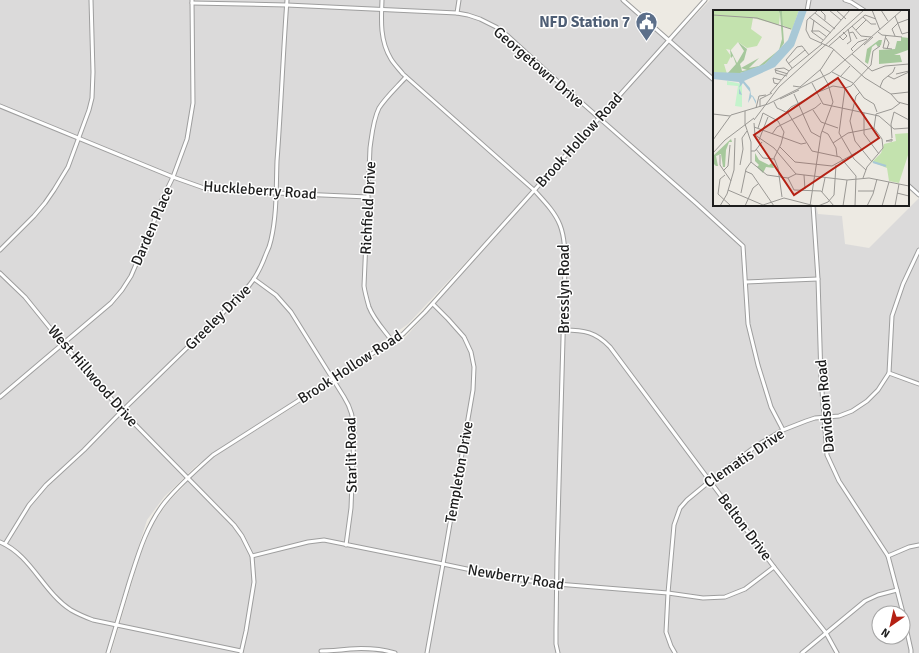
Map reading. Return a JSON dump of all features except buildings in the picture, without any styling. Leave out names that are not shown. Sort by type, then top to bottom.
[{"type":"street","points":[[0,250],[34,216],[54,190],[68,167],[89,110],[92,98],[93,72],[91,0]]},
{"type":"street","name":"Greeley Drive","points":[[5,544],[29,505],[46,485],[84,450],[249,287],[262,266],[271,241],[277,194],[277,165],[287,0]]},
{"type":"street","name":"Bresslyn Road","points":[[382,0],[381,29],[387,51],[392,60],[406,77],[534,190],[554,214],[560,225],[563,236],[565,246],[565,266],[557,557],[556,644],[558,653]]},
{"type":"street","points":[[457,13],[459,0]]},
{"type":"street","points":[[623,0],[713,79]]},
{"type":"street","name":"Brook Hollow Road","points":[[108,653],[137,558],[148,529],[165,502],[213,455],[392,342],[408,329],[433,304],[704,0]]},
{"type":"street","points":[[807,10],[809,0]]},
{"type":"street","points":[[845,0],[863,10]]},
{"type":"street","name":"Georgetown Drive","points":[[192,2],[457,13],[480,19],[496,27],[508,36],[743,246],[748,324],[772,407],[783,430]]},
{"type":"street","name":"Darden Place","points":[[0,396],[111,304],[132,276],[187,139],[193,104],[192,2]]},
{"type":"street","name":"Richfield Drive","points":[[392,342],[373,315],[366,299],[364,286],[370,148],[375,119],[379,109],[384,101],[406,77]]},
{"type":"street","name":"Huckleberry Road","points":[[0,106],[173,177],[212,190],[368,197]]},
{"type":"street","points":[[909,186],[919,195]]},
{"type":"street","name":"Davidson Road","points":[[814,206],[821,378],[827,455],[833,470],[846,492],[888,556],[901,605]]},
{"type":"street","name":"Clematis Drive","points":[[675,653],[666,632],[674,525],[680,508],[710,480],[756,446],[783,430],[806,420],[839,416],[852,411],[878,390],[889,373],[892,316],[919,250]]},
{"type":"street","name":"West Hillwood Drive","points":[[0,273],[25,297],[63,344],[122,411],[234,525],[242,536],[252,556]]},
{"type":"street","name":"Starlit Road","points":[[254,279],[276,295],[291,312],[333,379],[351,412],[354,425],[352,508],[346,545]]},
{"type":"street","points":[[746,282],[818,279]]},
{"type":"street","name":"Templeton Drive","points":[[427,653],[473,390],[475,371],[471,352],[464,337],[433,304]]},
{"type":"street","name":"Belton Drive","points":[[564,330],[592,333],[605,342],[774,567],[826,633],[837,653]]},
{"type":"street","points":[[889,373],[919,384]]},
{"type":"street","name":"Newberry Road","points":[[252,556],[308,542],[324,540],[514,579],[668,593],[703,598],[725,597],[745,589],[774,567]]},
{"type":"street","points":[[0,542],[17,553],[70,609],[84,617],[241,652],[254,582],[252,556]]},
{"type":"street","points":[[888,556],[909,547],[919,545]]},
{"type":"street","points":[[802,653],[865,601],[878,595],[898,590]]},
{"type":"street","points":[[322,651],[371,649],[395,653]]},
{"type":"shaded area","points":[[0,0],[626,0],[672,40],[710,0],[919,0],[919,193],[909,185],[909,10],[713,10],[713,206],[816,206],[818,214],[842,216],[845,244],[869,248],[919,198],[919,653],[111,653],[139,559],[152,526],[168,502],[183,487],[198,468],[367,361],[402,341],[613,105],[408,324],[358,359],[197,465],[164,497],[147,520],[115,620],[107,653],[0,653]]},
{"type":"place","name":"NFD Station 7","points":[[646,42]]}]
